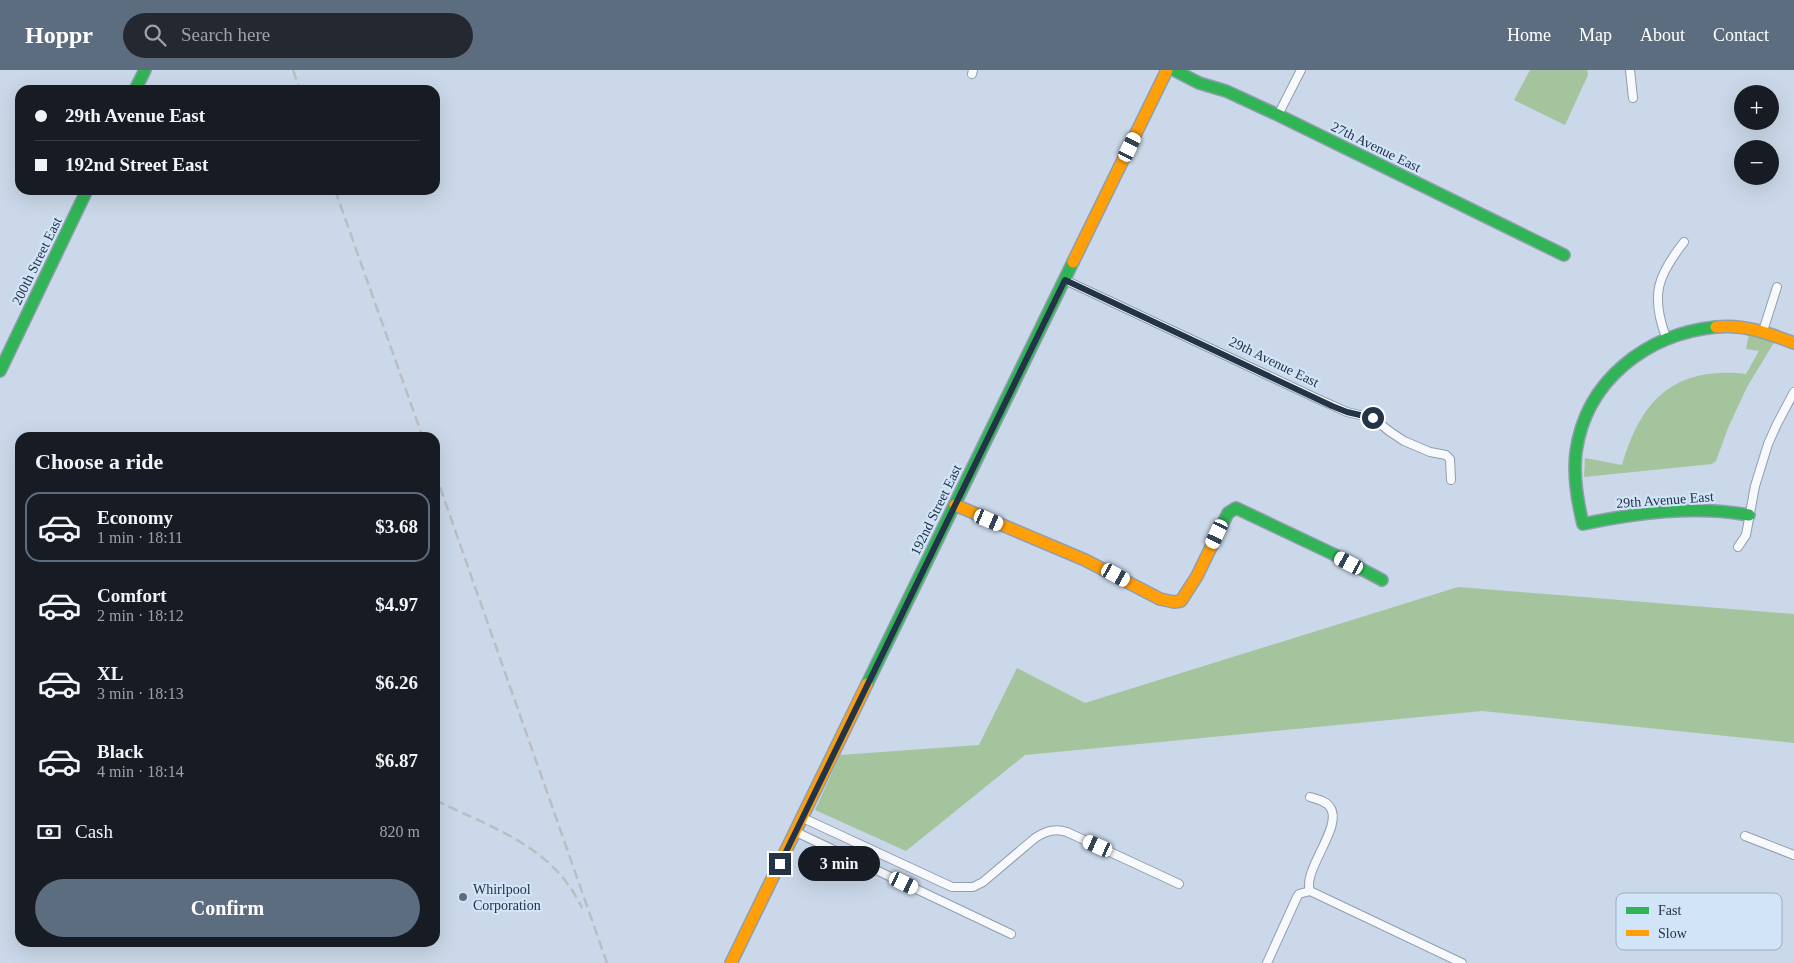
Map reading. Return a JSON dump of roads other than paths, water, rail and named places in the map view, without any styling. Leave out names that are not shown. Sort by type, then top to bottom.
[{"type":"street","points":[[138,85],[145,70]]},
{"type":"street","name":"192nd Street East","points":[[731,963],[1167,70]]},
{"type":"street","name":"27th Avenue East","points":[[1174,70],[1199,83],[1226,91],[1278,115],[1564,254]]},
{"type":"street","points":[[1278,115],[1301,70]]},
{"type":"street","points":[[1630,70],[1633,98]]},
{"type":"street","name":"200th Street East","points":[[0,371],[85,195]]},
{"type":"street","points":[[1684,242],[1666,268],[1658,290],[1658,312],[1666,337],[1688,330],[1732,326],[1763,331],[1794,343]]},
{"type":"street","name":"29th Avenue East","points":[[1065,280],[1332,406],[1347,412],[1373,418],[1404,441],[1430,452],[1446,455],[1450,459],[1451,480]]},
{"type":"street","points":[[1763,331],[1777,287]]},
{"type":"street","name":"29th Avenue East","points":[[1666,337],[1640,351],[1616,371],[1606,382],[1590,409],[1578,441],[1575,461],[1575,490],[1583,524],[1697,510],[1716,510],[1749,515]]},
{"type":"street","points":[[1738,547],[1746,535],[1755,486],[1768,444],[1776,424],[1794,392]]},
{"type":"street","points":[[955,505],[1100,566],[1149,594],[1164,600],[1180,601],[1190,589],[1224,520],[1228,513],[1236,508],[1382,580]]},
{"type":"street","points":[[1310,797],[1329,805],[1333,816],[1328,836],[1309,880],[1310,891]]},
{"type":"street","points":[[803,818],[952,887],[973,887],[983,882],[1035,838],[1044,832],[1055,829],[1067,832],[1179,884]]},
{"type":"street","points":[[796,832],[1011,934]]},
{"type":"street","points":[[1745,836],[1794,855]]},
{"type":"street","points":[[1267,963],[1297,897],[1310,891],[1462,963]]},
{"type":"railway","points":[[293,70],[298,85]]},
{"type":"railway","points":[[337,195],[421,432]]},
{"type":"railway","points":[[440,487],[607,963]]},
{"type":"railway","points":[[440,802],[499,830],[538,854],[555,869],[570,887],[582,908]]},
{"type":"place","name":"Whirlpool Corporation","points":[[463,897]]}]
